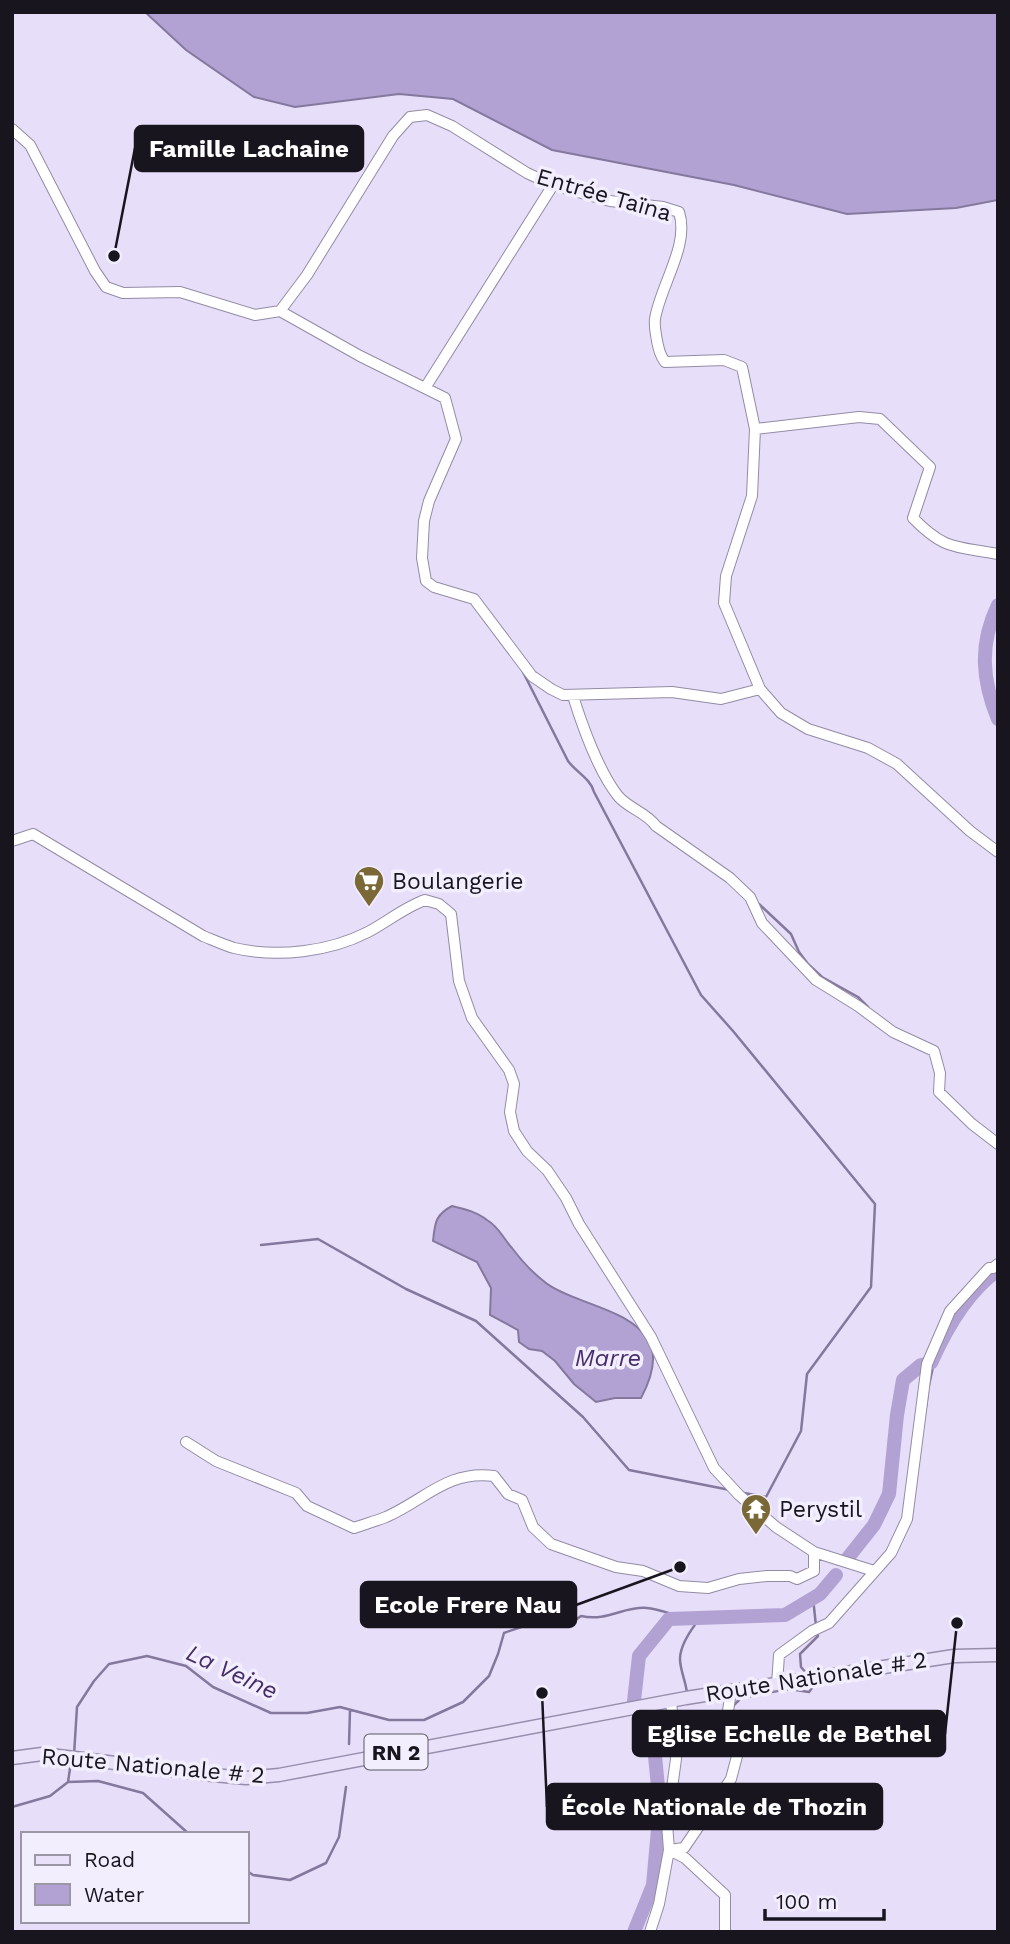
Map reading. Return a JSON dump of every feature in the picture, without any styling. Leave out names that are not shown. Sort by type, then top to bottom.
[{"type":"main road","name":"Route Nationale # 2","points":[[12,1758],[43,1754],[246,1778],[279,1775],[671,1701],[954,1656],[998,1655]]},
{"type":"street","name":"Entrée Taïna","points":[[280,311],[307,275],[393,136],[410,117],[427,115],[452,126],[527,173],[553,185],[610,201],[663,207],[679,212],[682,223],[674,264],[660,298],[654,323],[660,356],[665,362],[724,360],[742,367],[755,429],[752,496],[726,576],[724,603],[760,689],[781,712],[808,729],[868,748],[897,764],[970,831],[998,852]]},
{"type":"street","points":[[12,129],[30,145],[95,271],[106,286],[123,293],[192,294],[255,315],[280,311],[360,356],[445,398],[457,439],[429,501],[424,521],[422,558],[426,581],[434,587],[474,599],[532,676],[551,690],[573,696],[672,692],[721,699],[760,689]]},
{"type":"street","points":[[425,388],[553,185]]},
{"type":"street","points":[[755,429],[859,417],[880,419],[930,467],[913,518],[927,532],[951,547],[998,554]]},
{"type":"street","points":[[573,696],[593,747],[617,795],[730,878],[750,897],[762,923],[816,980],[893,1032],[934,1051],[940,1073],[939,1092],[972,1125],[998,1144]]},
{"type":"street","points":[[12,841],[33,834],[204,936],[234,948],[270,952],[335,946],[365,934],[425,900],[439,904],[451,914],[459,981],[472,1018],[509,1070],[514,1084],[510,1112],[514,1131],[527,1151],[547,1170],[566,1198],[579,1224],[646,1328],[714,1468],[739,1495],[776,1527],[814,1552],[874,1571]]},
{"type":"street","points":[[777,1684],[779,1655],[824,1626],[891,1553],[906,1519],[927,1364],[950,1311],[975,1281],[989,1268],[998,1264]]},
{"type":"street","points":[[186,1442],[216,1461],[296,1493],[307,1506],[354,1528],[386,1517],[441,1484],[475,1474],[494,1476],[508,1494],[522,1500],[533,1527],[551,1544],[616,1567],[643,1571],[679,1586],[708,1588],[739,1578],[766,1576],[790,1576],[797,1579],[814,1572],[814,1552]]},
{"type":"street","points":[[669,1850],[684,1848],[731,1779],[737,1756],[734,1728],[728,1711],[731,1691]]},
{"type":"street","points":[[650,1932],[659,1904],[669,1850],[667,1824],[676,1759],[671,1701]]},
{"type":"street","points":[[669,1850],[685,1858],[725,1895],[725,1932]]},
{"type":"water","points":[[145,12],[998,12],[998,200],[956,208],[847,214],[734,185],[552,150],[453,99],[399,94],[295,107],[254,97],[186,50]]},
{"type":"water","name":"Marre","points":[[452,1206],[475,1213],[491,1223],[546,1283],[629,1321],[640,1330],[649,1341],[653,1355],[650,1377],[641,1398],[615,1398],[596,1402],[574,1384],[555,1361],[542,1351],[529,1349],[519,1342],[518,1330],[490,1315],[491,1288],[477,1262],[433,1241],[437,1220]]},
{"type":"waterway","points":[[998,605],[985,648],[986,676],[998,719]]},
{"type":"waterway","points":[[522,670],[568,761],[592,787],[701,995],[875,1204],[871,1287],[807,1374],[801,1431],[766,1497],[744,1493]]},
{"type":"waterway","points":[[759,904],[791,934],[808,964],[822,977],[858,997],[868,1007]]},
{"type":"waterway","points":[[261,1245],[318,1239],[406,1289],[476,1321],[583,1417],[629,1470],[730,1490]]},
{"type":"waterway","points":[[847,1559],[874,1525],[889,1494],[903,1380],[921,1365],[931,1363],[943,1337],[967,1300],[998,1270]]},
{"type":"waterway","points":[[929,1385],[935,1358]]},
{"type":"waterway","points":[[925,1413],[928,1392]]},
{"type":"waterway","points":[[634,1701],[639,1656],[669,1619],[785,1615],[820,1594],[836,1575]]},
{"type":"waterway","points":[[813,1598],[816,1626]]},
{"type":"waterway","name":"La Veine","points":[[74,1755],[77,1707],[109,1664],[147,1656],[186,1666],[213,1687],[271,1713],[307,1713],[340,1707],[389,1720],[424,1720],[463,1702],[489,1676],[504,1633],[538,1623],[574,1621],[581,1616],[607,1616],[638,1608],[685,1617]]},
{"type":"waterway","points":[[687,1693],[680,1663],[681,1653],[687,1636],[701,1617]]},
{"type":"waterway","points":[[807,1674],[801,1667],[800,1654],[818,1636],[817,1633]]},
{"type":"waterway","points":[[740,1746],[741,1728],[731,1708],[740,1699],[789,1689],[809,1692],[812,1683]]},
{"type":"waterway","points":[[349,1744],[350,1710]]},
{"type":"waterway","points":[[634,1932],[653,1885],[660,1807],[655,1756],[639,1718]]},
{"type":"waterway","name":"La Veine","points":[[68,1782],[71,1762]]},
{"type":"waterway","points":[[12,1807],[50,1796],[68,1782],[98,1781],[143,1793],[187,1832]]},
{"type":"waterway","points":[[248,1872],[253,1875],[290,1880],[326,1863],[339,1837],[346,1787]]},
{"type":"place","name":"Famille Lachaine","points":[[114,256]]},
{"type":"place","name":"Boulangerie","points":[[369,908]]},
{"type":"place","name":"Perystil","points":[[756,1536]]},
{"type":"place","name":"Ecole Frere Nau","points":[[680,1567]]},
{"type":"place","name":"Eglise Echelle de Bethel","points":[[957,1623]]},
{"type":"place","name":"École Nationale de Thozin","points":[[542,1693]]}]
